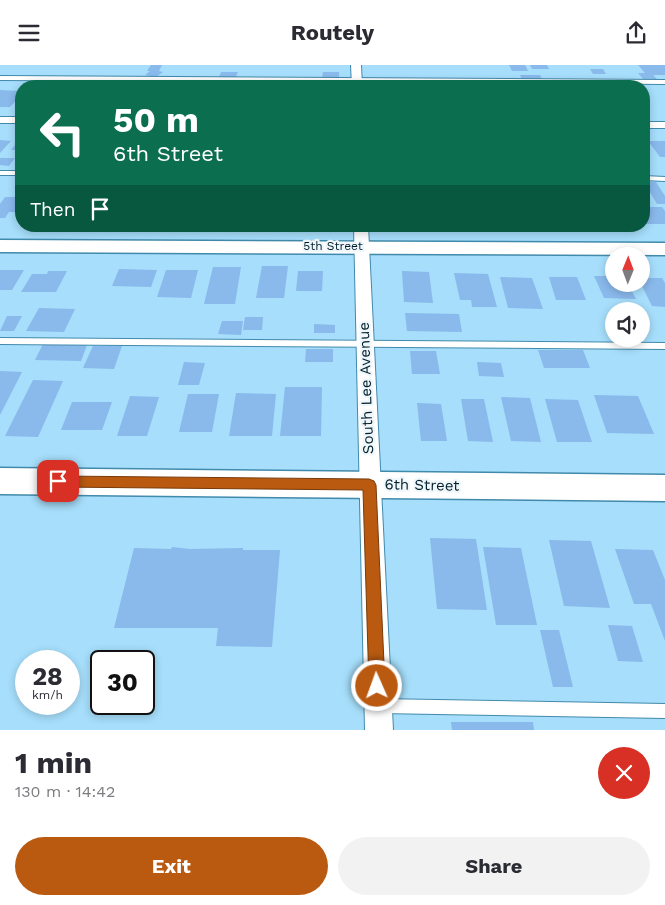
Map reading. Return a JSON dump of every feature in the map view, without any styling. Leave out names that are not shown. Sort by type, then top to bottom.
[{"type":"street","points":[[356,65],[357,80]]},
{"type":"street","points":[[0,120],[15,120]]},
{"type":"street","points":[[650,125],[665,125]]},
{"type":"street","name":"5th Street","points":[[0,246],[362,236],[665,249]]},
{"type":"street","name":"South Lee Avenue","points":[[362,236],[369,485],[379,730]]},
{"type":"street","name":"6th Street","points":[[0,481],[665,488]]},
{"type":"lane","points":[[0,78],[143,80]]},
{"type":"lane","points":[[650,82],[665,82]]},
{"type":"lane","points":[[0,173],[15,173]]},
{"type":"lane","points":[[650,178],[665,179]]},
{"type":"lane","points":[[0,341],[665,346]]},
{"type":"lane","points":[[378,706],[665,711]]},
{"type":"building","points":[[151,65],[162,65],[159,71],[163,72],[156,77],[145,75],[150,71],[147,71]]},
{"type":"building","points":[[509,65],[525,65],[528,71],[512,71]]},
{"type":"building","points":[[530,65],[547,65],[549,69],[532,69]]},
{"type":"building","points":[[638,65],[665,65],[665,75],[653,75],[658,80],[644,80],[638,73],[645,73]]},
{"type":"building","points":[[590,69],[603,69],[606,74],[593,74]]},
{"type":"building","points":[[221,72],[238,72],[236,77],[219,77]]},
{"type":"building","points":[[323,72],[339,72],[339,78],[322,78]]},
{"type":"building","points":[[520,75],[540,75],[542,79],[522,79]]},
{"type":"building","points":[[0,90],[15,91],[15,102],[10,107],[0,107]]},
{"type":"building","points":[[0,140],[11,141],[0,153]]},
{"type":"building","points":[[650,141],[665,141],[665,157],[660,157]]},
{"type":"building","points":[[0,158],[15,158],[9,166],[0,165]]},
{"type":"building","points":[[650,182],[656,182],[665,196],[665,204],[657,204],[650,192]]},
{"type":"building","points":[[5,197],[15,197],[15,212],[9,212],[5,218],[0,218],[0,204]]},
{"type":"building","points":[[650,207],[662,207],[665,211],[665,224],[650,224]]},
{"type":"building","points":[[262,266],[288,266],[284,298],[256,298]]},
{"type":"building","points":[[213,267],[241,267],[235,304],[204,304]]},
{"type":"building","points":[[119,269],[157,270],[151,287],[112,286]]},
{"type":"building","points":[[0,270],[24,270],[12,290],[0,290]]},
{"type":"building","points":[[166,270],[198,270],[191,298],[157,297]]},
{"type":"building","points":[[48,271],[67,271],[56,292],[21,292],[32,274],[47,274]]},
{"type":"building","points":[[298,271],[323,271],[322,291],[296,291]]},
{"type":"building","points":[[402,271],[429,272],[433,303],[404,302]]},
{"type":"building","points":[[454,273],[488,274],[497,307],[472,307],[471,300],[460,300]]},
{"type":"building","points":[[594,276],[605,276],[605,293],[633,293],[636,299],[604,298]]},
{"type":"building","points":[[500,277],[532,278],[543,309],[508,308]]},
{"type":"building","points":[[549,277],[577,277],[586,300],[556,300]]},
{"type":"building","points":[[650,278],[662,278],[665,283],[665,307],[652,306],[646,293],[650,293]]},
{"type":"building","points":[[39,308],[75,309],[64,332],[26,331]]},
{"type":"building","points":[[405,313],[459,314],[462,332],[407,331]]},
{"type":"building","points":[[7,316],[22,316],[14,331],[0,331]]},
{"type":"building","points":[[245,317],[263,317],[262,330],[243,330]]},
{"type":"building","points":[[222,321],[243,321],[241,335],[218,334]]},
{"type":"building","points":[[314,324],[335,325],[335,333],[314,333]]},
{"type":"building","points":[[43,344],[87,345],[81,361],[35,360]]},
{"type":"building","points":[[93,346],[122,346],[114,369],[83,368]]},
{"type":"building","points":[[306,349],[333,349],[333,362],[305,362]]},
{"type":"building","points":[[538,350],[583,350],[590,368],[544,368]]},
{"type":"building","points":[[410,351],[436,351],[440,374],[412,374]]},
{"type":"building","points":[[184,362],[205,363],[199,385],[178,385]]},
{"type":"building","points":[[477,362],[501,363],[504,377],[479,376]]},
{"type":"building","points":[[0,371],[22,372],[0,415]]},
{"type":"building","points":[[33,380],[63,381],[38,437],[5,436]]},
{"type":"building","points":[[285,387],[322,387],[321,436],[280,436]]},
{"type":"building","points":[[236,393],[276,394],[272,436],[229,436]]},
{"type":"building","points":[[188,394],[219,394],[212,432],[179,432]]},
{"type":"building","points":[[594,395],[638,396],[654,434],[607,433]]},
{"type":"building","points":[[130,396],[159,397],[147,436],[117,436]]},
{"type":"building","points":[[501,397],[530,398],[541,442],[511,441]]},
{"type":"building","points":[[461,399],[484,399],[493,442],[468,441]]},
{"type":"building","points":[[545,399],[578,400],[592,442],[557,442]]},
{"type":"building","points":[[72,402],[112,402],[102,430],[61,430]]},
{"type":"building","points":[[417,403],[441,404],[447,441],[421,441]]},
{"type":"building","points":[[430,538],[476,539],[487,610],[437,609]]},
{"type":"building","points":[[549,540],[591,541],[610,608],[564,606]]},
{"type":"building","points":[[172,547],[280,550],[272,647],[216,646],[218,628],[114,628],[134,548],[171,549]]},
{"type":"building","points":[[483,547],[521,548],[537,625],[496,625]]},
{"type":"building","points":[[615,549],[653,550],[665,580],[665,641],[651,604],[634,604]]},
{"type":"building","points":[[608,625],[632,626],[643,662],[618,661]]},
{"type":"building","points":[[540,630],[559,630],[573,687],[553,687]]},
{"type":"building","points":[[451,722],[533,722],[534,730],[452,730]]},
{"type":"route","points":[[58,481],[369,485],[377,686]]}]
